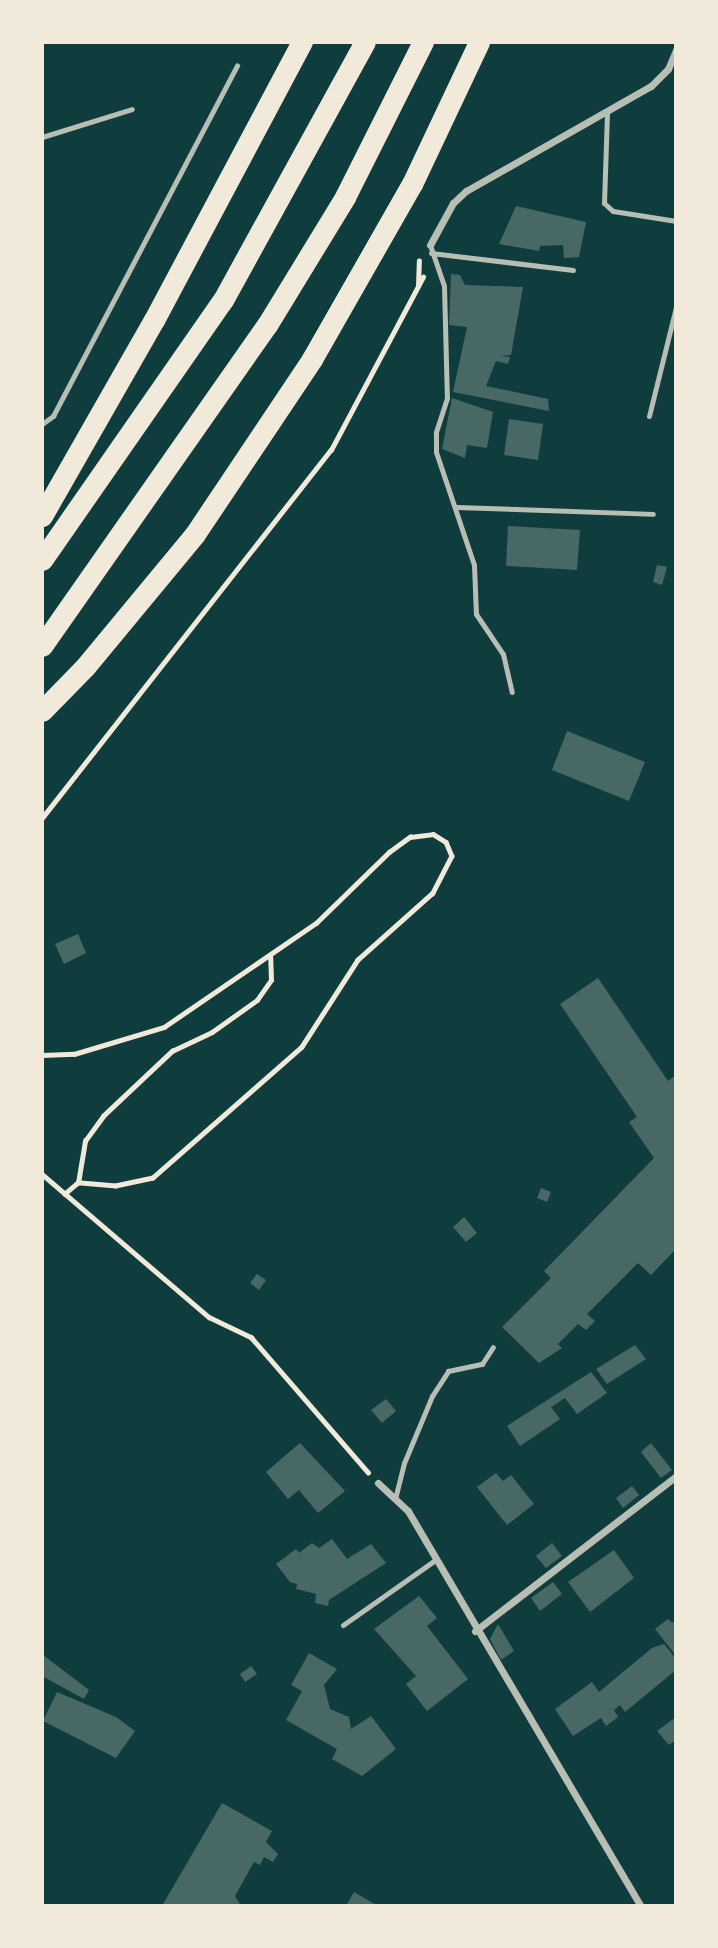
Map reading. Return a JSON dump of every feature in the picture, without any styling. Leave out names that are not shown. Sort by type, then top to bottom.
[{"type":"highway","points":[[42,516],[154,320],[302,42]]},
{"type":"highway","points":[[42,560],[223,300],[365,42]]},
{"type":"highway","points":[[42,646],[267,325],[345,197],[423,42]]},
{"type":"highway","points":[[42,711],[85,667],[195,534],[312,359],[412,184],[479,42]]},
{"type":"street","points":[[431,249],[453,204],[466,191],[651,86],[668,69],[676,50]]},
{"type":"street","points":[[475,1631],[676,1476]]},
{"type":"street","points":[[378,1483],[408,1511],[475,1631],[641,1906]]},
{"type":"lane","points":[[42,424],[53,416],[237,65]]},
{"type":"lane","points":[[42,137],[132,109]]},
{"type":"lane","points":[[607,113],[604,203],[613,211],[676,221]]},
{"type":"lane","points":[[512,692],[503,654],[476,614],[474,565],[436,452],[436,432],[447,398],[444,286],[433,263],[431,249],[573,270]]},
{"type":"lane","points":[[649,416],[676,307]]},
{"type":"lane","points":[[456,507],[653,514]]},
{"type":"lane","points":[[395,1499],[404,1462],[432,1396],[448,1371],[481,1364],[494,1347]]},
{"type":"lane","points":[[343,1625],[436,1560]]},
{"type":"path","points":[[42,818],[331,450],[433,263]]},
{"type":"path","points":[[42,1055],[74,1054],[164,1027],[316,923],[389,852],[410,837],[433,834],[446,842],[452,856],[433,893],[358,960],[302,1047],[153,1178],[116,1186],[78,1183]]},
{"type":"path","points":[[65,1194],[78,1183],[85,1141],[103,1116],[172,1051],[212,1032],[257,1000],[271,981],[270,957]]},
{"type":"path","points":[[42,1174],[209,1317],[251,1338],[378,1483]]},
{"type":"building","points":[[516,206],[586,222],[579,257],[564,258],[563,245],[540,246],[539,251],[499,244]]},
{"type":"building","points":[[451,274],[460,275],[465,285],[523,287],[511,355],[500,356],[510,357],[508,364],[496,361],[486,386],[548,399],[549,411],[453,392],[467,327],[449,325]]},
{"type":"building","points":[[452,398],[493,412],[487,448],[467,445],[465,458],[442,449]]},
{"type":"building","points":[[509,419],[543,424],[538,460],[504,455]]},
{"type":"building","points":[[508,526],[580,530],[577,570],[506,566]]},
{"type":"building","points":[[657,565],[667,567],[662,585],[653,582]]},
{"type":"building","points":[[567,731],[645,762],[629,801],[552,770]]},
{"type":"building","points":[[78,934],[86,953],[64,964],[55,944]]},
{"type":"building","points":[[598,978],[668,1081],[676,1075],[676,1249],[651,1275],[638,1263],[587,1314],[595,1321],[586,1330],[578,1324],[558,1344],[562,1348],[539,1363],[502,1327],[551,1278],[544,1271],[654,1158],[629,1122],[637,1117],[560,1004]]},
{"type":"building","points":[[541,1188],[551,1192],[547,1202],[537,1198]]},
{"type":"building","points":[[464,1217],[477,1233],[466,1242],[453,1227]]},
{"type":"building","points":[[257,1274],[266,1280],[259,1290],[250,1283]]},
{"type":"building","points":[[635,1345],[646,1359],[607,1384],[596,1369]]},
{"type":"building","points":[[591,1372],[607,1393],[577,1414],[565,1398],[551,1407],[560,1419],[520,1446],[507,1426]]},
{"type":"building","points":[[386,1399],[396,1411],[382,1423],[371,1410]]},
{"type":"building","points":[[300,1443],[345,1491],[318,1513],[299,1490],[288,1499],[266,1472]]},
{"type":"building","points":[[651,1443],[672,1470],[661,1478],[641,1452]]},
{"type":"building","points":[[496,1473],[503,1481],[511,1475],[534,1504],[507,1525],[477,1487]]},
{"type":"building","points":[[632,1486],[639,1495],[623,1508],[616,1498]]},
{"type":"building","points":[[332,1539],[347,1559],[371,1544],[386,1563],[329,1600],[328,1606],[315,1603],[316,1594],[296,1589],[297,1584],[290,1582],[276,1564],[296,1549],[299,1553],[312,1543],[319,1548]]},
{"type":"building","points":[[552,1543],[562,1556],[546,1568],[536,1556]]},
{"type":"building","points":[[614,1550],[634,1578],[590,1612],[568,1582]]},
{"type":"building","points":[[553,1582],[562,1594],[540,1611],[531,1598]]},
{"type":"building","points":[[419,1596],[437,1618],[427,1626],[468,1679],[427,1711],[406,1684],[416,1676],[374,1629]]},
{"type":"building","points":[[668,1619],[672,1623],[676,1620],[674,1653],[655,1629]]},
{"type":"building","points":[[498,1624],[514,1651],[501,1660],[490,1639]]},
{"type":"building","points":[[664,1644],[676,1659],[676,1670],[625,1712],[620,1705],[614,1710],[618,1717],[606,1726],[601,1718],[573,1736],[555,1709],[592,1682],[599,1692],[652,1648]]},
{"type":"building","points":[[309,1653],[337,1669],[324,1685],[330,1709],[349,1717],[351,1729],[371,1716],[396,1749],[362,1776],[332,1759],[337,1749],[286,1720],[302,1691],[291,1685]]},
{"type":"building","points":[[42,1654],[89,1690],[84,1699],[42,1676]]},
{"type":"building","points":[[251,1666],[257,1674],[245,1682],[240,1674]]},
{"type":"building","points":[[57,1692],[116,1717],[135,1731],[116,1758],[43,1721]]},
{"type":"building","points":[[676,1717],[676,1740],[669,1745],[657,1731]]},
{"type":"building","points":[[222,1803],[272,1831],[266,1842],[278,1854],[273,1862],[264,1857],[260,1865],[254,1862],[235,1896],[241,1906],[162,1906]]},
{"type":"building","points":[[354,1892],[378,1906],[346,1906]]}]
